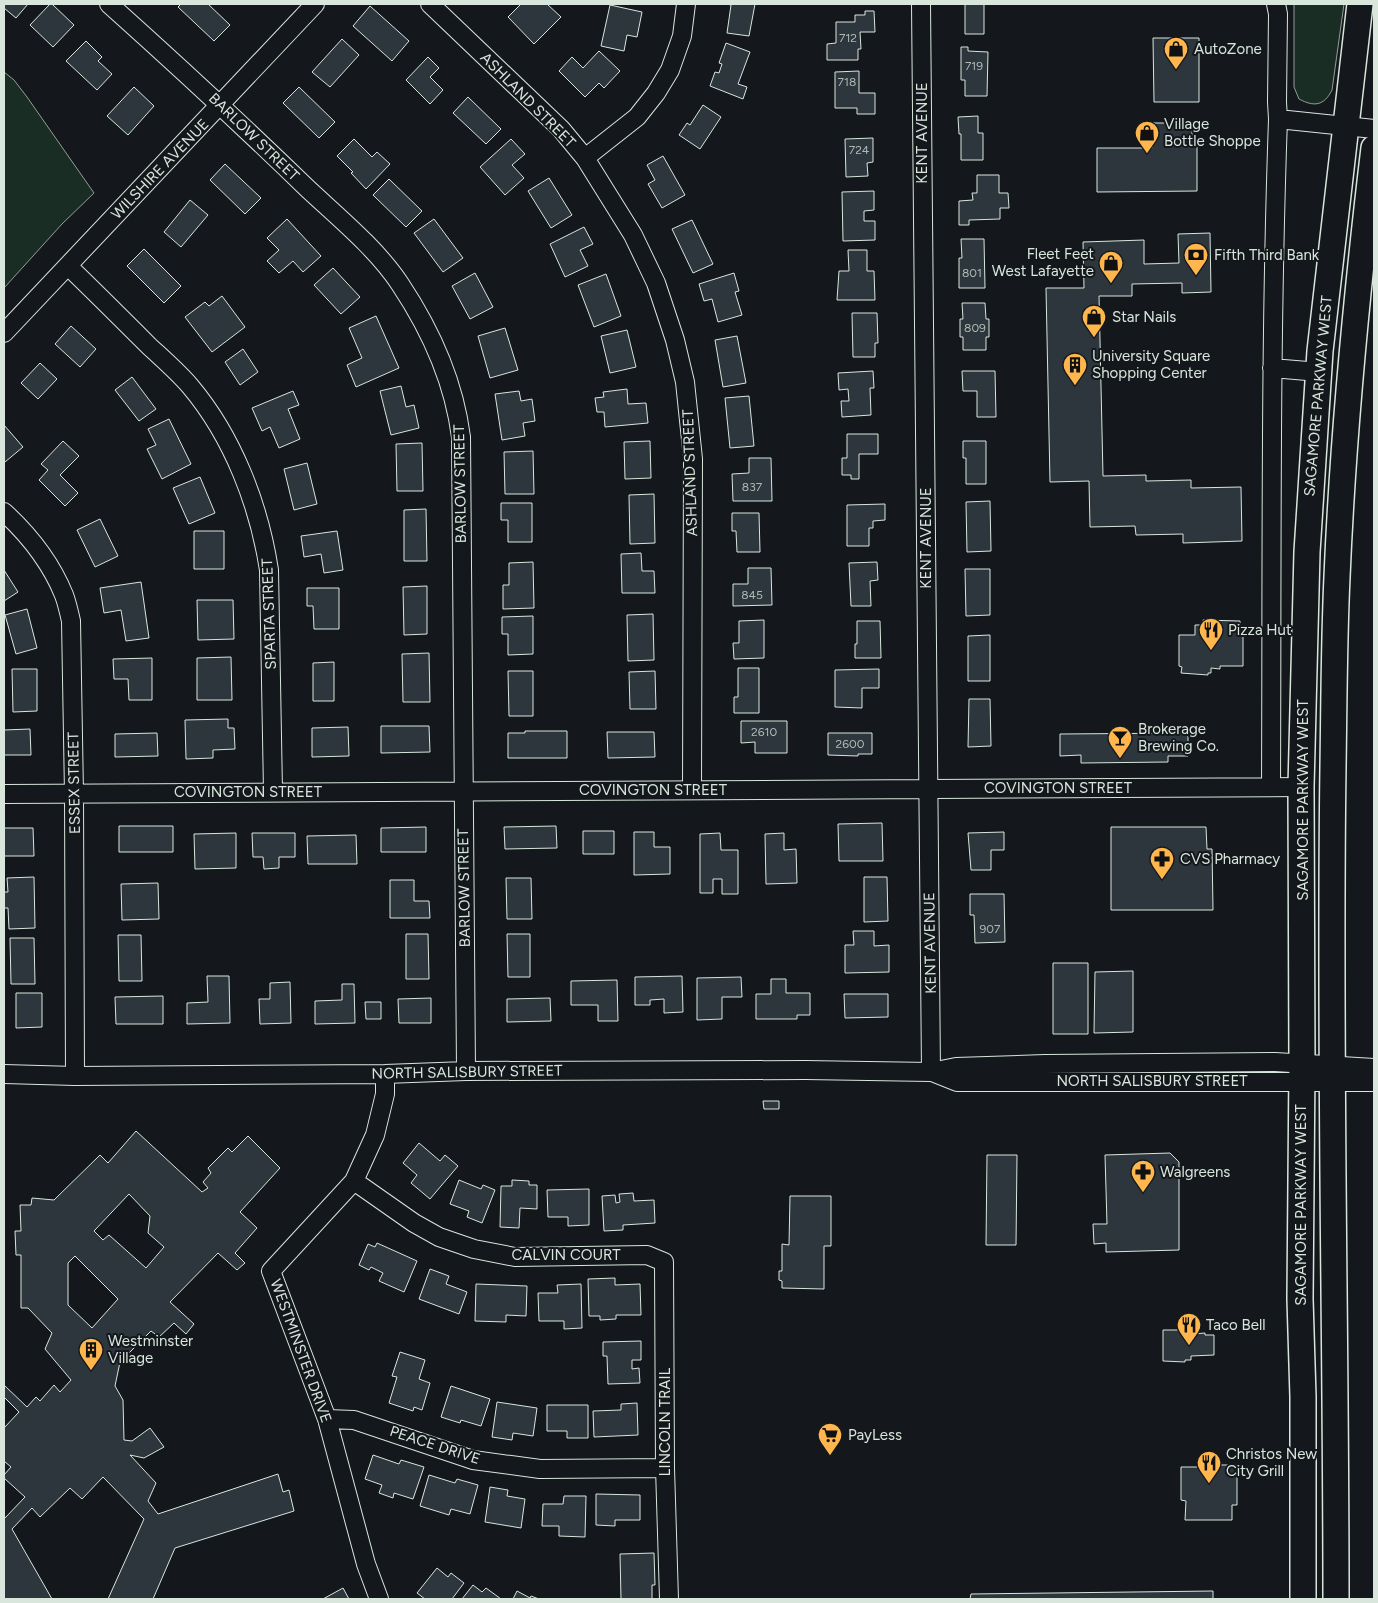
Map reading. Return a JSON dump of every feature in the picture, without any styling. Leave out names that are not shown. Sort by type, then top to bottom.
[{"type":"highway","name":"SAGAMORE PARKWAY WEST","points":[[1303,1599],[1303,1397],[1300,1299],[1301,787],[1307,552],[1320,351],[1360,4]]},
{"type":"highway","name":"SAGAMORE PARKWAY WEST","points":[[1336,1599],[1336,1380],[1331,886],[1337,577],[1348,395],[1357,291],[1374,148]]},
{"type":"street","name":"BARLOW STREET","points":[[109,4],[221,104],[369,248],[399,282],[430,338],[446,374],[454,398],[461,436],[466,1071]]},
{"type":"street","name":"WILSHIRE AVENUE","points":[[4,333],[315,4]]},
{"type":"street","name":"ASHLAND STREET","points":[[430,4],[561,129],[585,158],[633,235],[656,283],[675,340],[685,382],[693,460],[692,790]]},
{"type":"street","points":[[585,158],[637,117],[656,93],[670,70],[682,36],[686,4]]},
{"type":"street","name":"KENT AVENUE","points":[[921,4],[931,1072]]},
{"type":"street","points":[[1271,787],[1272,368],[1279,7]]},
{"type":"street","points":[[1278,119],[1374,129]]},
{"type":"street","name":"SPARTA STREET","points":[[68,266],[190,385],[224,438],[243,476],[265,543],[269,570],[273,792]]},
{"type":"street","points":[[1272,368],[1319,372]]},
{"type":"street","name":"ESSEX STREET","points":[[4,512],[35,544],[52,571],[64,595],[72,621],[75,1076]]},
{"type":"street","name":"COVINGTON STREET","points":[[4,794],[1301,787]]},
{"type":"street","name":"NORTH SALISBURY STREET","points":[[1332,1074],[1374,1068]]},
{"type":"street","name":"NORTH SALISBURY STREET","points":[[4,1074],[75,1076],[385,1074],[466,1071],[814,1070],[931,1072],[957,1082],[1301,1073],[1332,1074],[1374,1082]]},
{"type":"street","name":"WESTMINSTER DRIVE","points":[[379,1599],[366,1564],[327,1419],[271,1271],[354,1181],[375,1135],[385,1094],[385,1074]]},
{"type":"street","name":"CALVIN COURT","points":[[354,1181],[414,1223],[440,1237],[474,1249],[515,1257],[647,1255]]},
{"type":"street","name":"LINCOLN TRAIL","points":[[647,1255],[664,1262],[665,1468],[669,1599]]},
{"type":"street","name":"PEACE DRIVE","points":[[327,1419],[354,1420],[473,1460],[540,1468],[665,1468]]},
{"type":"green space","points":[[1294,4],[1344,4],[1332,90],[1326,99],[1318,104],[1299,99],[1294,87]]},
{"type":"green space","points":[[4,72],[14,80],[27,97],[94,193],[62,224],[4,288]]},
{"type":"building","points":[[4,4],[28,4],[16,18],[4,8]]},
{"type":"building","points":[[50,4],[74,25],[53,47],[30,25]]},
{"type":"building","points":[[181,4],[208,4],[230,25],[214,41],[178,7]]},
{"type":"building","points":[[521,4],[547,4],[561,17],[534,44],[508,17]]},
{"type":"building","points":[[727,4],[755,4],[749,36],[727,33],[731,5]]},
{"type":"building","points":[[965,4],[984,4],[984,34],[965,34]]},
{"type":"building","points":[[610,5],[642,12],[637,37],[627,35],[624,51],[601,46]]},
{"type":"building","points":[[370,6],[409,41],[392,61],[353,26]]},
{"type":"building","points":[[865,11],[874,11],[875,32],[860,32],[861,49],[858,49],[858,60],[827,60],[827,44],[836,43],[836,22],[855,22],[855,15],[865,15]]},
{"type":"building","name":"AutoZone","points":[[1153,38],[1199,38],[1199,102],[1154,102]]},
{"type":"building","points":[[342,39],[359,55],[330,87],[312,72]]},
{"type":"building","points":[[86,41],[102,57],[98,61],[112,74],[97,90],[66,61]]},
{"type":"building","points":[[726,43],[750,52],[738,84],[747,87],[743,99],[710,86],[715,72],[719,73],[722,64],[719,63]]},
{"type":"building","points":[[961,47],[968,47],[968,51],[988,52],[987,96],[965,96],[965,80],[961,80]]},
{"type":"building","points":[[599,51],[620,71],[604,88],[599,83],[585,97],[559,71],[572,57],[583,68]]},
{"type":"building","points":[[428,57],[439,68],[430,77],[443,90],[430,104],[406,80]]},
{"type":"building","points":[[859,71],[859,93],[875,93],[875,114],[857,114],[857,108],[835,108],[835,72]]},
{"type":"building","points":[[134,87],[154,106],[128,135],[107,116]]},
{"type":"building","points":[[299,87],[335,122],[319,138],[283,103]]},
{"type":"building","points":[[468,97],[501,129],[486,144],[453,113]]},
{"type":"building","points":[[703,105],[721,117],[700,149],[679,135],[687,123],[690,125]]},
{"type":"building","points":[[978,116],[978,133],[983,133],[983,160],[961,160],[961,134],[959,134],[958,117]]},
{"type":"building","name":"Village Bottle Shoppe","points":[[1152,123],[1192,123],[1192,145],[1197,144],[1197,191],[1097,192],[1097,148],[1152,148]]},
{"type":"building","points":[[873,138],[873,162],[867,163],[868,176],[846,177],[845,139]]},
{"type":"building","points":[[354,139],[372,157],[377,152],[390,164],[366,189],[337,156]]},
{"type":"building","points":[[511,139],[525,154],[512,165],[524,178],[505,195],[480,167]]},
{"type":"building","points":[[663,156],[685,195],[662,208],[648,184],[655,180],[647,165]]},
{"type":"building","points":[[225,164],[261,198],[245,214],[210,180]]},
{"type":"building","points":[[977,175],[999,175],[999,193],[1008,193],[1009,208],[1000,208],[1000,219],[969,220],[969,225],[959,225],[959,201],[973,200],[972,193],[977,193]]},
{"type":"building","points":[[549,178],[572,215],[551,228],[528,191]]},
{"type":"building","points":[[389,179],[422,211],[406,227],[373,195]]},
{"type":"building","points":[[874,191],[874,210],[864,211],[864,221],[875,221],[875,240],[843,241],[842,192]]},
{"type":"building","points":[[190,200],[208,215],[181,247],[164,232]]},
{"type":"building","points":[[287,219],[321,256],[303,272],[293,261],[279,273],[267,261],[279,250],[267,238]]},
{"type":"building","points":[[434,219],[463,258],[443,272],[414,233]]},
{"type":"building","points":[[692,220],[713,264],[693,273],[672,229]]},
{"type":"building","points":[[584,227],[593,244],[580,250],[588,266],[565,277],[550,244]]},
{"type":"building","name":"University Square Shopping Center","points":[[1210,233],[1211,292],[1182,293],[1182,283],[1132,284],[1132,296],[1099,296],[1103,476],[1146,475],[1146,481],[1191,480],[1191,488],[1241,487],[1242,541],[1183,543],[1183,534],[1136,535],[1135,526],[1090,527],[1089,481],[1050,482],[1046,288],[1084,288],[1083,242],[1144,240],[1144,264],[1179,263],[1178,234]]},
{"type":"building","points":[[961,239],[984,239],[985,288],[959,288],[959,258],[962,258]]},
{"type":"building","points":[[144,249],[181,286],[164,303],[127,266]]},
{"type":"building","points":[[848,250],[867,250],[867,271],[874,271],[875,300],[837,300],[839,271],[849,271]]},
{"type":"building","points":[[333,268],[360,297],[341,314],[314,285]]},
{"type":"building","points":[[475,273],[493,307],[470,319],[452,286]]},
{"type":"building","points":[[734,273],[739,291],[735,292],[742,315],[718,322],[712,299],[704,301],[699,284]]},
{"type":"building","points":[[606,274],[621,316],[594,327],[578,285]]},
{"type":"building","points":[[222,296],[245,327],[212,352],[185,317],[205,302],[209,306]]},
{"type":"building","points":[[962,303],[985,303],[986,319],[989,319],[989,337],[986,337],[986,350],[963,350],[963,337],[960,337],[960,319],[963,319]]},
{"type":"building","points":[[852,313],[877,313],[878,343],[875,343],[875,357],[853,357]]},
{"type":"building","points":[[376,316],[399,368],[356,387],[347,365],[362,358],[349,328]]},
{"type":"building","points":[[71,326],[96,349],[80,367],[55,344]]},
{"type":"building","points":[[505,328],[518,370],[490,378],[478,336]]},
{"type":"building","points":[[627,330],[636,367],[610,373],[601,336]]},
{"type":"building","points":[[737,336],[746,383],[723,387],[715,340]]},
{"type":"building","points":[[243,349],[258,372],[240,385],[225,362]]},
{"type":"building","points":[[40,363],[57,379],[38,399],[21,383]]},
{"type":"building","points":[[873,371],[874,388],[870,388],[871,415],[842,417],[841,401],[849,401],[848,389],[839,390],[838,373]]},
{"type":"building","points":[[962,371],[995,371],[996,417],[977,417],[977,391],[963,391]]},
{"type":"building","points":[[132,377],[156,409],[139,421],[115,390]]},
{"type":"building","points":[[401,386],[406,407],[414,405],[419,428],[391,435],[380,391]]},
{"type":"building","points":[[627,389],[628,404],[646,403],[648,423],[605,427],[604,412],[597,412],[595,398],[604,397],[603,392]]},
{"type":"building","points":[[293,391],[299,405],[288,409],[300,439],[279,448],[270,427],[262,431],[252,408]]},
{"type":"building","points":[[519,391],[521,401],[532,399],[535,421],[523,423],[525,436],[502,440],[495,394]]},
{"type":"building","points":[[749,396],[754,446],[730,448],[725,398]]},
{"type":"building","points":[[169,419],[191,464],[162,479],[147,449],[156,445],[148,429]]},
{"type":"building","points":[[4,425],[23,447],[5,462],[4,461]]},
{"type":"building","points":[[847,434],[878,434],[878,454],[859,454],[859,479],[851,479],[851,475],[842,475],[842,458],[847,458]]},
{"type":"building","points":[[63,441],[79,456],[60,475],[78,493],[65,506],[39,480],[48,470],[41,464]]},
{"type":"building","points":[[650,441],[651,478],[625,479],[624,442]]},
{"type":"building","points":[[963,441],[986,441],[986,484],[966,484],[966,458],[963,458]]},
{"type":"building","points":[[422,443],[423,491],[397,491],[396,444]]},
{"type":"building","points":[[533,451],[534,494],[505,494],[504,452]]},
{"type":"building","points":[[749,458],[771,458],[772,501],[733,501],[732,474],[749,473]]},
{"type":"building","points":[[307,463],[317,504],[294,510],[284,469]]},
{"type":"building","points":[[200,477],[215,513],[189,524],[173,488]]},
{"type":"building","points":[[654,494],[655,543],[630,544],[629,495]]},
{"type":"building","points":[[990,501],[991,551],[967,552],[966,502]]},
{"type":"building","points":[[501,503],[532,503],[532,542],[508,542],[508,520],[501,520]]},
{"type":"building","points":[[885,504],[885,520],[873,521],[873,528],[869,528],[869,546],[847,546],[847,505]]},
{"type":"building","points":[[426,509],[427,561],[404,561],[404,510]]},
{"type":"building","points":[[732,513],[759,513],[760,552],[737,552],[736,531],[732,531]]},
{"type":"building","points":[[100,519],[118,556],[95,567],[77,530]]},
{"type":"building","points":[[194,531],[224,531],[224,569],[194,569]]},
{"type":"building","points":[[337,531],[343,570],[324,573],[321,554],[304,557],[301,536]]},
{"type":"building","points":[[641,553],[642,571],[654,571],[655,593],[622,593],[621,554]]},
{"type":"building","points":[[533,562],[534,608],[503,609],[503,585],[509,585],[509,563]]},
{"type":"building","points":[[877,562],[878,580],[870,581],[871,606],[851,606],[849,563]]},
{"type":"building","points":[[748,568],[771,568],[772,605],[733,606],[733,584],[748,584]]},
{"type":"building","points":[[965,569],[990,569],[990,615],[966,616]]},
{"type":"building","points":[[4,570],[18,592],[4,601]]},
{"type":"building","points":[[141,582],[149,638],[126,641],[121,610],[104,613],[100,588]]},
{"type":"building","points":[[427,586],[427,634],[404,635],[403,587]]},
{"type":"building","points":[[307,588],[339,588],[339,629],[314,629],[313,606],[307,606]]},
{"type":"building","points":[[197,600],[233,600],[234,639],[198,640]]},
{"type":"building","points":[[27,609],[37,648],[16,654],[5,615]]},
{"type":"building","points":[[653,614],[654,660],[628,661],[627,615]]},
{"type":"building","points":[[533,616],[533,654],[508,655],[508,634],[502,634],[502,617]]},
{"type":"building","points":[[764,620],[764,658],[734,659],[733,643],[739,643],[739,621]]},
{"type":"building","name":"Pizza Hut","points":[[1203,620],[1240,621],[1240,635],[1243,635],[1243,666],[1220,666],[1220,669],[1211,668],[1211,673],[1208,673],[1208,675],[1181,673],[1182,667],[1179,666],[1179,635],[1195,635],[1195,625],[1203,625]]},
{"type":"building","points":[[857,621],[880,621],[881,658],[855,658]]},
{"type":"building","points":[[990,635],[990,681],[968,681],[968,636]]},
{"type":"building","points":[[429,653],[430,702],[403,702],[402,654]]},
{"type":"building","points":[[231,657],[232,700],[197,700],[197,658]]},
{"type":"building","points":[[152,658],[152,700],[129,700],[128,679],[114,679],[113,659]]},
{"type":"building","points":[[334,662],[334,701],[313,701],[313,663]]},
{"type":"building","points":[[738,668],[759,668],[759,713],[734,713],[734,697],[738,697]]},
{"type":"building","points":[[12,669],[37,669],[37,711],[13,712]]},
{"type":"building","points":[[879,669],[879,688],[862,688],[862,708],[835,707],[835,670]]},
{"type":"building","points":[[508,671],[533,671],[533,716],[509,716]]},
{"type":"building","points":[[655,671],[656,709],[630,709],[629,672]]},
{"type":"building","points":[[969,699],[990,699],[991,746],[968,747]]},
{"type":"building","points":[[228,719],[228,728],[234,728],[235,749],[213,750],[213,758],[186,759],[185,720]]},
{"type":"building","points":[[741,721],[787,721],[787,753],[755,753],[755,742],[741,743]]},
{"type":"building","points":[[381,726],[429,726],[430,752],[381,753]]},
{"type":"building","points":[[348,727],[349,756],[312,757],[312,728]]},
{"type":"building","points":[[30,729],[31,755],[4,755],[4,730]]},
{"type":"building","points":[[525,731],[567,731],[567,758],[508,758],[508,733],[525,733]]},
{"type":"building","points":[[607,732],[654,732],[655,757],[608,758]]},
{"type":"building","points":[[157,733],[158,756],[115,757],[115,734]]},
{"type":"building","points":[[828,733],[872,733],[872,754],[858,754],[858,756],[828,755]]},
{"type":"building","points":[[1188,733],[1188,756],[1168,756],[1168,762],[1081,763],[1081,755],[1060,756],[1060,734]]},
{"type":"building","points":[[882,823],[883,861],[839,861],[838,824]]},
{"type":"building","points":[[119,826],[173,826],[173,852],[119,852]]},
{"type":"building","points":[[556,826],[557,848],[505,849],[504,827]]},
{"type":"building","points":[[426,827],[426,852],[381,852],[381,828]]},
{"type":"building","name":"CVS Pharmacy","points":[[1111,827],[1206,827],[1207,849],[1212,849],[1213,910],[1111,910]]},
{"type":"building","points":[[4,828],[33,828],[34,856],[4,856]]},
{"type":"building","points":[[583,831],[614,831],[614,854],[583,854]]},
{"type":"building","points":[[634,832],[654,832],[654,847],[670,847],[670,874],[634,875]]},
{"type":"building","points":[[1004,832],[1004,850],[991,850],[991,870],[971,870],[968,833]]},
{"type":"building","points":[[236,833],[236,868],[195,869],[194,834]]},
{"type":"building","points":[[252,833],[295,833],[295,857],[279,857],[279,868],[264,869],[263,857],[253,857]]},
{"type":"building","points":[[720,833],[721,850],[738,850],[738,894],[722,894],[722,879],[713,879],[713,893],[700,893],[700,834]]},
{"type":"building","points":[[784,833],[784,850],[796,849],[797,883],[766,884],[765,834]]},
{"type":"building","points":[[356,835],[357,864],[308,864],[307,836]]},
{"type":"building","points":[[34,877],[35,928],[9,929],[8,908],[4,908],[4,892],[8,892],[7,878]]},
{"type":"building","points":[[864,877],[887,877],[888,921],[864,922]]},
{"type":"building","points":[[506,878],[531,878],[532,919],[507,919]]},
{"type":"building","points":[[390,880],[414,880],[414,901],[429,901],[430,918],[390,918]]},
{"type":"building","points":[[158,883],[159,919],[122,920],[121,884]]},
{"type":"building","points":[[970,894],[1004,894],[1005,942],[975,943],[974,915],[970,915]]},
{"type":"building","points":[[853,931],[874,931],[874,946],[889,945],[889,972],[845,973],[845,945],[854,945]]},
{"type":"building","points":[[406,934],[428,934],[429,979],[406,979]]},
{"type":"building","points":[[507,934],[530,934],[530,977],[508,977]]},
{"type":"building","points":[[118,935],[141,935],[142,981],[119,981]]},
{"type":"building","points":[[10,938],[34,938],[35,984],[11,984]]},
{"type":"building","points":[[1053,963],[1088,963],[1088,1034],[1053,1034]]},
{"type":"building","points":[[1133,971],[1133,1032],[1094,1033],[1095,972]]},
{"type":"building","points":[[207,976],[229,976],[230,1023],[187,1024],[187,1003],[208,1002]]},
{"type":"building","points":[[682,976],[683,1012],[664,1013],[664,999],[650,1000],[650,1005],[635,1005],[635,977]]},
{"type":"building","points":[[741,977],[742,997],[722,997],[722,1019],[697,1020],[697,978]]},
{"type":"building","points":[[771,979],[786,979],[786,993],[810,993],[810,1015],[797,1015],[797,1019],[756,1019],[756,994],[771,994]]},
{"type":"building","points":[[617,980],[618,1021],[598,1021],[598,1005],[571,1005],[571,981]]},
{"type":"building","points":[[290,982],[291,1023],[260,1024],[259,999],[270,999],[270,983]]},
{"type":"building","points":[[342,984],[354,984],[355,1023],[315,1024],[315,1001],[342,1000]]},
{"type":"building","points":[[16,993],[42,993],[42,1027],[16,1028]]},
{"type":"building","points":[[844,994],[888,994],[888,1017],[845,1018]]},
{"type":"building","points":[[163,996],[163,1024],[116,1024],[115,997]]},
{"type":"building","points":[[431,998],[431,1023],[399,1023],[398,999]]},
{"type":"building","points":[[550,998],[551,1021],[507,1022],[507,999]]},
{"type":"building","points":[[365,1002],[381,1002],[381,1019],[366,1019]]},
{"type":"building","points":[[763,1101],[779,1101],[779,1109],[764,1109]]},
{"type":"building","name":"Westminster Village","points":[[136,1131],[202,1192],[208,1188],[203,1182],[211,1173],[208,1168],[228,1148],[232,1152],[248,1136],[280,1168],[240,1212],[257,1228],[235,1253],[245,1263],[237,1270],[218,1253],[170,1302],[194,1324],[186,1334],[174,1323],[159,1337],[151,1331],[120,1362],[115,1386],[123,1400],[124,1440],[132,1441],[150,1428],[164,1447],[144,1458],[130,1455],[156,1483],[148,1501],[158,1514],[278,1474],[283,1492],[289,1490],[294,1511],[175,1548],[153,1599],[108,1599],[144,1519],[103,1477],[82,1499],[70,1488],[40,1517],[32,1508],[12,1529],[52,1599],[4,1599],[4,1519],[25,1497],[4,1478],[4,1475],[11,1467],[4,1461],[4,1428],[19,1412],[4,1397],[4,1385],[27,1407],[36,1397],[40,1401],[54,1385],[60,1392],[71,1380],[45,1349],[52,1333],[28,1308],[21,1308],[21,1255],[16,1255],[15,1231],[21,1231],[20,1205],[31,1205],[32,1198],[54,1200],[100,1155],[108,1163]],"holes":[[[129,1194],[150,1216],[148,1233],[164,1247],[146,1268],[109,1235],[103,1240],[94,1231]],[[75,1256],[118,1299],[92,1328],[68,1305],[68,1263]]]},
{"type":"building","points":[[419,1143],[440,1161],[445,1155],[458,1166],[430,1199],[411,1183],[417,1175],[403,1163]]},
{"type":"building","name":"Walgreens","points":[[1170,1153],[1179,1162],[1179,1250],[1106,1252],[1106,1243],[1094,1244],[1093,1224],[1107,1224],[1105,1155]]},
{"type":"building","points":[[987,1155],[1017,1155],[1016,1245],[986,1245]]},
{"type":"building","points":[[459,1180],[481,1189],[483,1185],[495,1190],[482,1223],[467,1217],[469,1211],[450,1204]]},
{"type":"building","points":[[512,1180],[529,1181],[529,1185],[537,1185],[537,1209],[520,1208],[519,1228],[500,1227],[501,1186],[512,1186]]},
{"type":"building","points":[[589,1189],[589,1225],[568,1226],[568,1217],[548,1217],[547,1190]]},
{"type":"building","points":[[633,1193],[634,1201],[654,1200],[655,1223],[623,1225],[623,1230],[604,1231],[602,1196],[615,1195],[616,1203],[620,1202],[619,1194]]},
{"type":"building","points":[[790,1196],[831,1196],[831,1246],[824,1246],[824,1289],[782,1288],[782,1281],[779,1280],[779,1271],[782,1271],[782,1244],[789,1245]]},
{"type":"building","points":[[377,1243],[417,1261],[404,1292],[379,1281],[383,1273],[371,1267],[369,1270],[359,1265],[368,1244],[375,1247]]},
{"type":"building","points":[[430,1269],[449,1276],[446,1284],[467,1292],[459,1314],[419,1299]]},
{"type":"building","points":[[615,1278],[615,1285],[640,1284],[641,1315],[616,1315],[616,1319],[600,1320],[600,1316],[589,1316],[588,1279]]},
{"type":"building","points":[[476,1284],[527,1286],[526,1316],[506,1315],[506,1322],[475,1321]]},
{"type":"building","points":[[581,1284],[582,1328],[564,1329],[564,1321],[539,1321],[538,1293],[558,1293],[557,1285]]},
{"type":"building","name":"Taco Bell","points":[[1163,1330],[1191,1330],[1191,1335],[1205,1333],[1205,1335],[1214,1335],[1214,1355],[1191,1356],[1191,1360],[1185,1360],[1185,1362],[1163,1361]]},
{"type":"building","points":[[641,1341],[641,1360],[632,1360],[632,1369],[639,1368],[640,1383],[608,1384],[607,1356],[603,1356],[603,1342]]},
{"type":"building","points":[[400,1352],[425,1360],[419,1379],[430,1383],[422,1410],[414,1407],[413,1411],[389,1403],[397,1377],[392,1376]]},
{"type":"building","points":[[451,1386],[490,1399],[481,1426],[461,1420],[460,1423],[441,1417]]},
{"type":"building","points":[[497,1402],[537,1408],[533,1436],[513,1433],[512,1440],[492,1437]]},
{"type":"building","points":[[637,1403],[638,1435],[594,1437],[593,1411],[621,1410],[621,1404]]},
{"type":"building","points":[[547,1405],[588,1405],[588,1438],[567,1438],[567,1431],[547,1431]]},
{"type":"building","points":[[373,1455],[399,1464],[401,1460],[424,1467],[413,1499],[394,1493],[393,1498],[379,1493],[382,1485],[365,1479]]},
{"type":"building","name":"Christos New City Grill","points":[[1219,1465],[1237,1465],[1237,1505],[1232,1505],[1232,1520],[1185,1520],[1186,1501],[1181,1500],[1181,1467],[1219,1467]]},
{"type":"building","points":[[429,1475],[455,1483],[457,1479],[478,1485],[470,1514],[451,1509],[449,1515],[420,1506]]},
{"type":"building","points":[[490,1487],[508,1490],[507,1496],[525,1499],[521,1528],[485,1522]]},
{"type":"building","points":[[596,1494],[640,1495],[640,1520],[615,1520],[615,1526],[596,1525]]},
{"type":"building","points":[[564,1496],[586,1496],[585,1537],[559,1536],[559,1526],[542,1526],[543,1504],[563,1504]]},
{"type":"building","points":[[654,1553],[655,1585],[652,1585],[652,1599],[621,1599],[620,1554]]},
{"type":"building","points":[[437,1568],[448,1577],[451,1573],[464,1583],[452,1599],[425,1599],[417,1593]]},
{"type":"building","points":[[473,1585],[482,1592],[486,1588],[501,1599],[462,1599]]},
{"type":"building","points":[[343,1588],[349,1599],[323,1599]]},
{"type":"building","points":[[517,1591],[530,1598],[531,1596],[539,1599],[513,1599]]},
{"type":"building","points":[[1213,1591],[1213,1599],[970,1599],[971,1594]]},
{"type":"place","name":"AutoZone","points":[[1176,70]]},
{"type":"place","name":"Village Bottle Shoppe","points":[[1147,154]]},
{"type":"place","name":"Fifth Third Bank","points":[[1196,276]]},
{"type":"place","name":"Fleet Feet West Lafayette","points":[[1111,284]]},
{"type":"place","name":"Star Nails","points":[[1094,338]]},
{"type":"place","name":"University Square Shopping Center","points":[[1075,386]]},
{"type":"place","name":"Pizza Hut","points":[[1211,651]]},
{"type":"place","name":"Brokerage Brewing Co.","points":[[1120,759]]},
{"type":"place","name":"CVS Pharmacy","points":[[1162,880]]},
{"type":"place","name":"Walgreens","points":[[1143,1193]]},
{"type":"place","name":"Taco Bell","points":[[1189,1346]]},
{"type":"place","name":"Westminster Village","points":[[91,1371]]},
{"type":"place","name":"PayLess","points":[[830,1456]]},
{"type":"place","name":"Christos New City Grill","points":[[1209,1484]]}]
